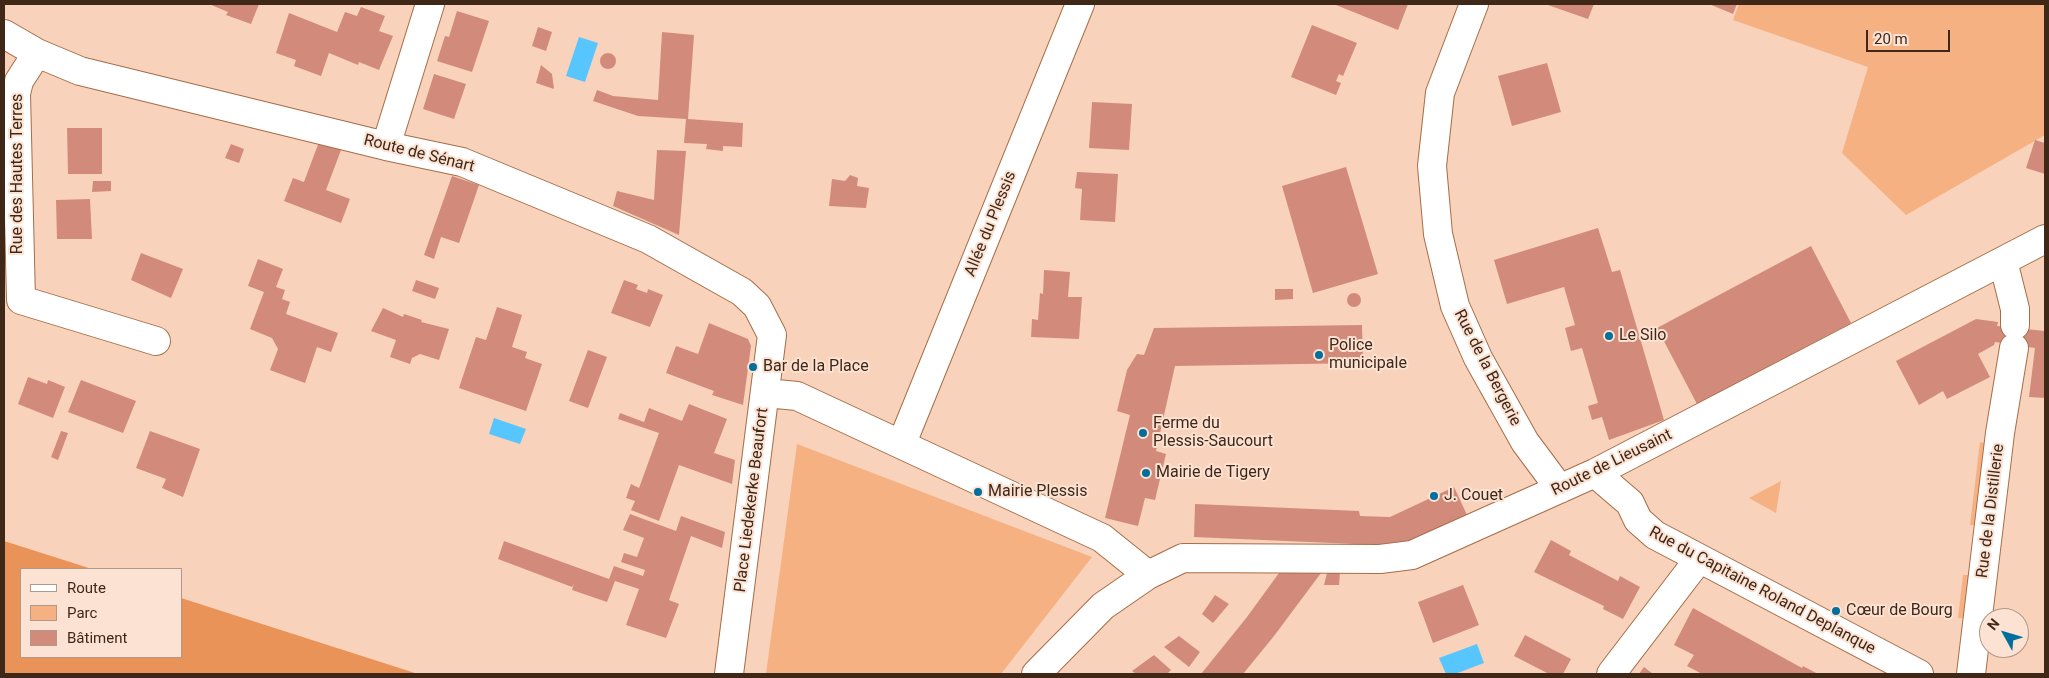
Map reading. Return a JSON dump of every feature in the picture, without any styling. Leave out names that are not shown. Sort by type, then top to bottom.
[{"type":"street","points":[[386,146],[430,4]]},
{"type":"street","name":"Allée du Plessis","points":[[902,443],[1080,4]]},
{"type":"street","name":"Rue de la Bergerie","points":[[1474,4],[1440,93],[1432,166],[1438,234],[1455,306],[1478,358],[1525,442],[1560,489]]},
{"type":"street","name":"Route de Sénart","points":[[4,34],[37,53],[80,71],[471,165],[648,239],[742,292],[757,306],[772,335],[766,393]]},
{"type":"street","name":"Rue des Hautes Terres","points":[[37,53],[19,81],[16,94],[12,300],[156,340]]},
{"type":"street","name":"Route de Lieusaint","points":[[1148,575],[1183,558],[1380,559],[1412,554],[1595,473],[2045,239]]},
{"type":"street","name":"Rue de la Distillerie","points":[[1971,674],[2000,433],[2015,337],[2015,309],[2003,261]]},
{"type":"street","name":"Place Liedekerke Beaufort","points":[[729,674],[766,393],[797,396],[902,443],[1102,538],[1148,575]]},
{"type":"street","name":"Rue du Capitaine Roland Deplanque","points":[[1595,473],[1630,503],[1644,527],[1699,559],[1919,674]]},
{"type":"street","points":[[1611,674],[1699,559]]},
{"type":"street","points":[[1036,674],[1103,606],[1148,575]]},
{"type":"green space","points":[[1739,4],[2045,4],[2045,135],[1906,215],[1842,153],[1868,67],[1733,20]]},
{"type":"green space","points":[[1980,442],[1986,443],[1976,525],[1970,525]]},
{"type":"green space","points":[[797,444],[1092,557],[1001,674],[766,674]]},
{"type":"green space","points":[[1781,481],[1776,513],[1749,498]]},
{"type":"green space","points":[[1963,575],[1969,575],[1965,618],[1958,618]]},
{"type":"shaded area","points":[[4,541],[89,568],[20,568],[20,658],[182,658],[182,598],[418,674],[4,674]]},
{"type":"water","points":[[579,37],[598,43],[585,82],[566,76]]},
{"type":"water","points":[[494,418],[526,429],[520,444],[489,434]]},
{"type":"water","points":[[1477,644],[1484,663],[1455,674],[1446,674],[1439,658]]},
{"type":"building","points":[[209,4],[259,4],[251,24],[226,15],[228,12]]},
{"type":"building","points":[[1337,4],[1408,4],[1398,30]]},
{"type":"building","points":[[1545,4],[1594,4],[1588,19]]},
{"type":"building","points":[[1709,4],[1737,4],[1733,14]]},
{"type":"building","points":[[361,7],[385,16],[379,31],[393,36],[379,70],[359,62],[358,65],[329,53],[321,76],[294,66],[296,60],[276,53],[289,13],[337,32],[345,12],[357,16]]},
{"type":"building","points":[[457,11],[489,21],[472,72],[437,61],[445,36],[449,37]]},
{"type":"building","points":[[1312,25],[1357,43],[1343,76],[1339,74],[1336,81],[1341,83],[1336,95],[1291,77]]},
{"type":"building","points":[[538,27],[552,32],[546,51],[532,46]]},
{"type":"building","points":[[662,32],[694,35],[688,119],[743,123],[742,147],[723,146],[723,151],[706,149],[707,144],[684,143],[686,119],[638,116],[593,101],[597,90],[613,96],[658,100]]},
{"type":"building","points":[[605,53],[611,53],[616,58],[614,67],[605,69],[600,64],[600,58]]},
{"type":"building","points":[[1547,63],[1561,112],[1512,126],[1498,76]]},
{"type":"building","points":[[541,65],[552,74],[554,89],[536,83]]},
{"type":"building","points":[[434,74],[466,84],[454,119],[423,109]]},
{"type":"building","points":[[1092,102],[1132,104],[1129,150],[1089,148]]},
{"type":"building","points":[[67,128],[102,128],[102,174],[68,174]]},
{"type":"building","points":[[2035,140],[2045,143],[2045,174],[2026,168]]},
{"type":"building","points":[[319,142],[341,150],[326,190],[350,199],[341,223],[284,201],[293,178],[304,182]]},
{"type":"building","points":[[231,144],[244,149],[239,163],[225,158]]},
{"type":"building","points":[[657,150],[686,151],[679,235],[613,206],[617,191],[654,200]]},
{"type":"building","points":[[1346,167],[1378,274],[1313,293],[1282,186]]},
{"type":"building","points":[[1077,172],[1118,174],[1115,222],[1080,220],[1082,189],[1075,188]]},
{"type":"building","points":[[850,175],[858,178],[857,186],[869,188],[866,208],[829,206],[832,179],[845,181]]},
{"type":"building","points":[[452,176],[479,185],[459,243],[441,237],[434,259],[424,255]]},
{"type":"building","points":[[93,181],[111,181],[111,191],[92,192]]},
{"type":"building","points":[[90,199],[92,239],[57,239],[56,200]]},
{"type":"building","name":"Le Silo","points":[[1598,228],[1612,272],[1620,270],[1664,420],[1609,440],[1602,417],[1592,420],[1588,406],[1598,403],[1582,348],[1571,351],[1565,328],[1575,325],[1564,287],[1507,304],[1494,260]]},
{"type":"building","points":[[1811,246],[1851,323],[1697,404],[1657,328]]},
{"type":"building","points":[[141,253],[183,269],[171,298],[131,280]]},
{"type":"building","points":[[258,259],[283,269],[276,287],[285,290],[282,299],[290,302],[286,314],[338,333],[331,352],[317,347],[305,383],[270,370],[278,349],[272,338],[250,329],[264,292],[248,286]]},
{"type":"building","points":[[1044,270],[1070,272],[1068,297],[1082,297],[1079,339],[1031,337],[1032,319],[1038,320],[1040,293],[1043,294]]},
{"type":"building","points":[[416,280],[439,288],[435,299],[412,291]]},
{"type":"building","points":[[624,280],[638,285],[636,289],[647,293],[648,289],[663,295],[650,327],[611,313]]},
{"type":"building","points":[[1275,289],[1293,289],[1293,299],[1275,300]]},
{"type":"building","points":[[1354,293],[1359,295],[1361,300],[1359,305],[1354,307],[1349,305],[1347,300],[1349,295]]},
{"type":"building","points":[[497,307],[522,315],[512,347],[527,352],[525,358],[542,364],[526,411],[459,388],[476,337],[486,340]]},
{"type":"building","points":[[383,308],[403,317],[404,314],[422,320],[421,322],[449,329],[439,360],[420,354],[412,358],[410,364],[390,357],[396,340],[371,331]]},
{"type":"building","points":[[1976,319],[1998,322],[1997,326],[2045,331],[2045,398],[2029,397],[2035,348],[1995,342],[1994,345],[1978,354],[1990,377],[1947,399],[1943,391],[1919,405],[1896,361]]},
{"type":"building","points":[[709,323],[748,339],[751,346],[743,405],[712,395],[714,391],[666,373],[676,346],[698,354]]},
{"type":"building","name":"Ferme du Plessis-Saucourt","points":[[1362,325],[1363,363],[1175,366],[1156,451],[1166,454],[1155,500],[1145,498],[1138,526],[1105,518],[1130,415],[1117,411],[1127,370],[1137,354],[1144,355],[1154,328]]},
{"type":"building","points":[[588,350],[607,357],[588,408],[569,401]]},
{"type":"building","points":[[28,377],[47,384],[48,380],[65,387],[53,418],[18,404]]},
{"type":"building","points":[[81,380],[136,401],[123,433],[68,412]]},
{"type":"building","points":[[689,404],[727,419],[714,453],[735,460],[732,484],[679,465],[659,521],[631,510],[635,501],[626,498],[631,484],[639,488],[659,433],[618,419],[620,413],[644,422],[649,408],[682,421]]},
{"type":"building","points":[[61,431],[68,433],[58,460],[51,457]]},
{"type":"building","points":[[150,431],[200,449],[183,497],[162,488],[166,479],[136,468]]},
{"type":"building","points":[[1454,487],[1468,517],[1401,546],[1194,537],[1195,504],[1359,511],[1360,516],[1390,517]]},
{"type":"building","points":[[630,514],[676,531],[681,516],[725,532],[722,548],[691,536],[669,600],[679,604],[666,638],[626,625],[639,589],[615,581],[607,602],[572,590],[574,583],[572,587],[498,559],[504,541],[609,579],[614,566],[643,576],[645,570],[621,562],[624,553],[637,557],[644,538],[623,530]]},
{"type":"building","points":[[1551,540],[1571,551],[1569,555],[1618,581],[1620,576],[1640,587],[1623,619],[1603,609],[1604,606],[1534,572]]},
{"type":"building","points":[[1340,572],[1339,585],[1324,585],[1327,573]]},
{"type":"building","points":[[1279,573],[1321,573],[1243,674],[1201,674],[1247,617]]},
{"type":"building","points":[[1463,585],[1479,625],[1433,643],[1418,602]]},
{"type":"building","points":[[1215,595],[1229,604],[1213,623],[1202,614]]},
{"type":"building","points":[[1693,608],[1802,668],[1803,666],[1818,674],[1702,674],[1687,666],[1694,655],[1674,645]]},
{"type":"building","points":[[1525,635],[1571,659],[1563,674],[1549,674],[1514,656]]},
{"type":"building","points":[[1179,636],[1200,652],[1189,667],[1164,647]]},
{"type":"building","points":[[1154,655],[1171,670],[1167,674],[1136,674],[1132,671]]},
{"type":"building","points":[[1644,667],[1653,674],[1639,674]]},
{"type":"place","name":"Le Silo","points":[[1609,336]]},
{"type":"place","name":"Police municipale","points":[[1319,355]]},
{"type":"place","name":"Bar de la Place","points":[[753,367]]},
{"type":"place","name":"Ferme du Plessis-Saucourt","points":[[1143,433]]},
{"type":"place","name":"Mairie de Tigery","points":[[1146,473]]},
{"type":"place","name":"Mairie Plessis","points":[[978,492]]},
{"type":"place","name":"J. Couet","points":[[1434,496]]},
{"type":"place","name":"Cœur de Bourg","points":[[1836,611]]}]
